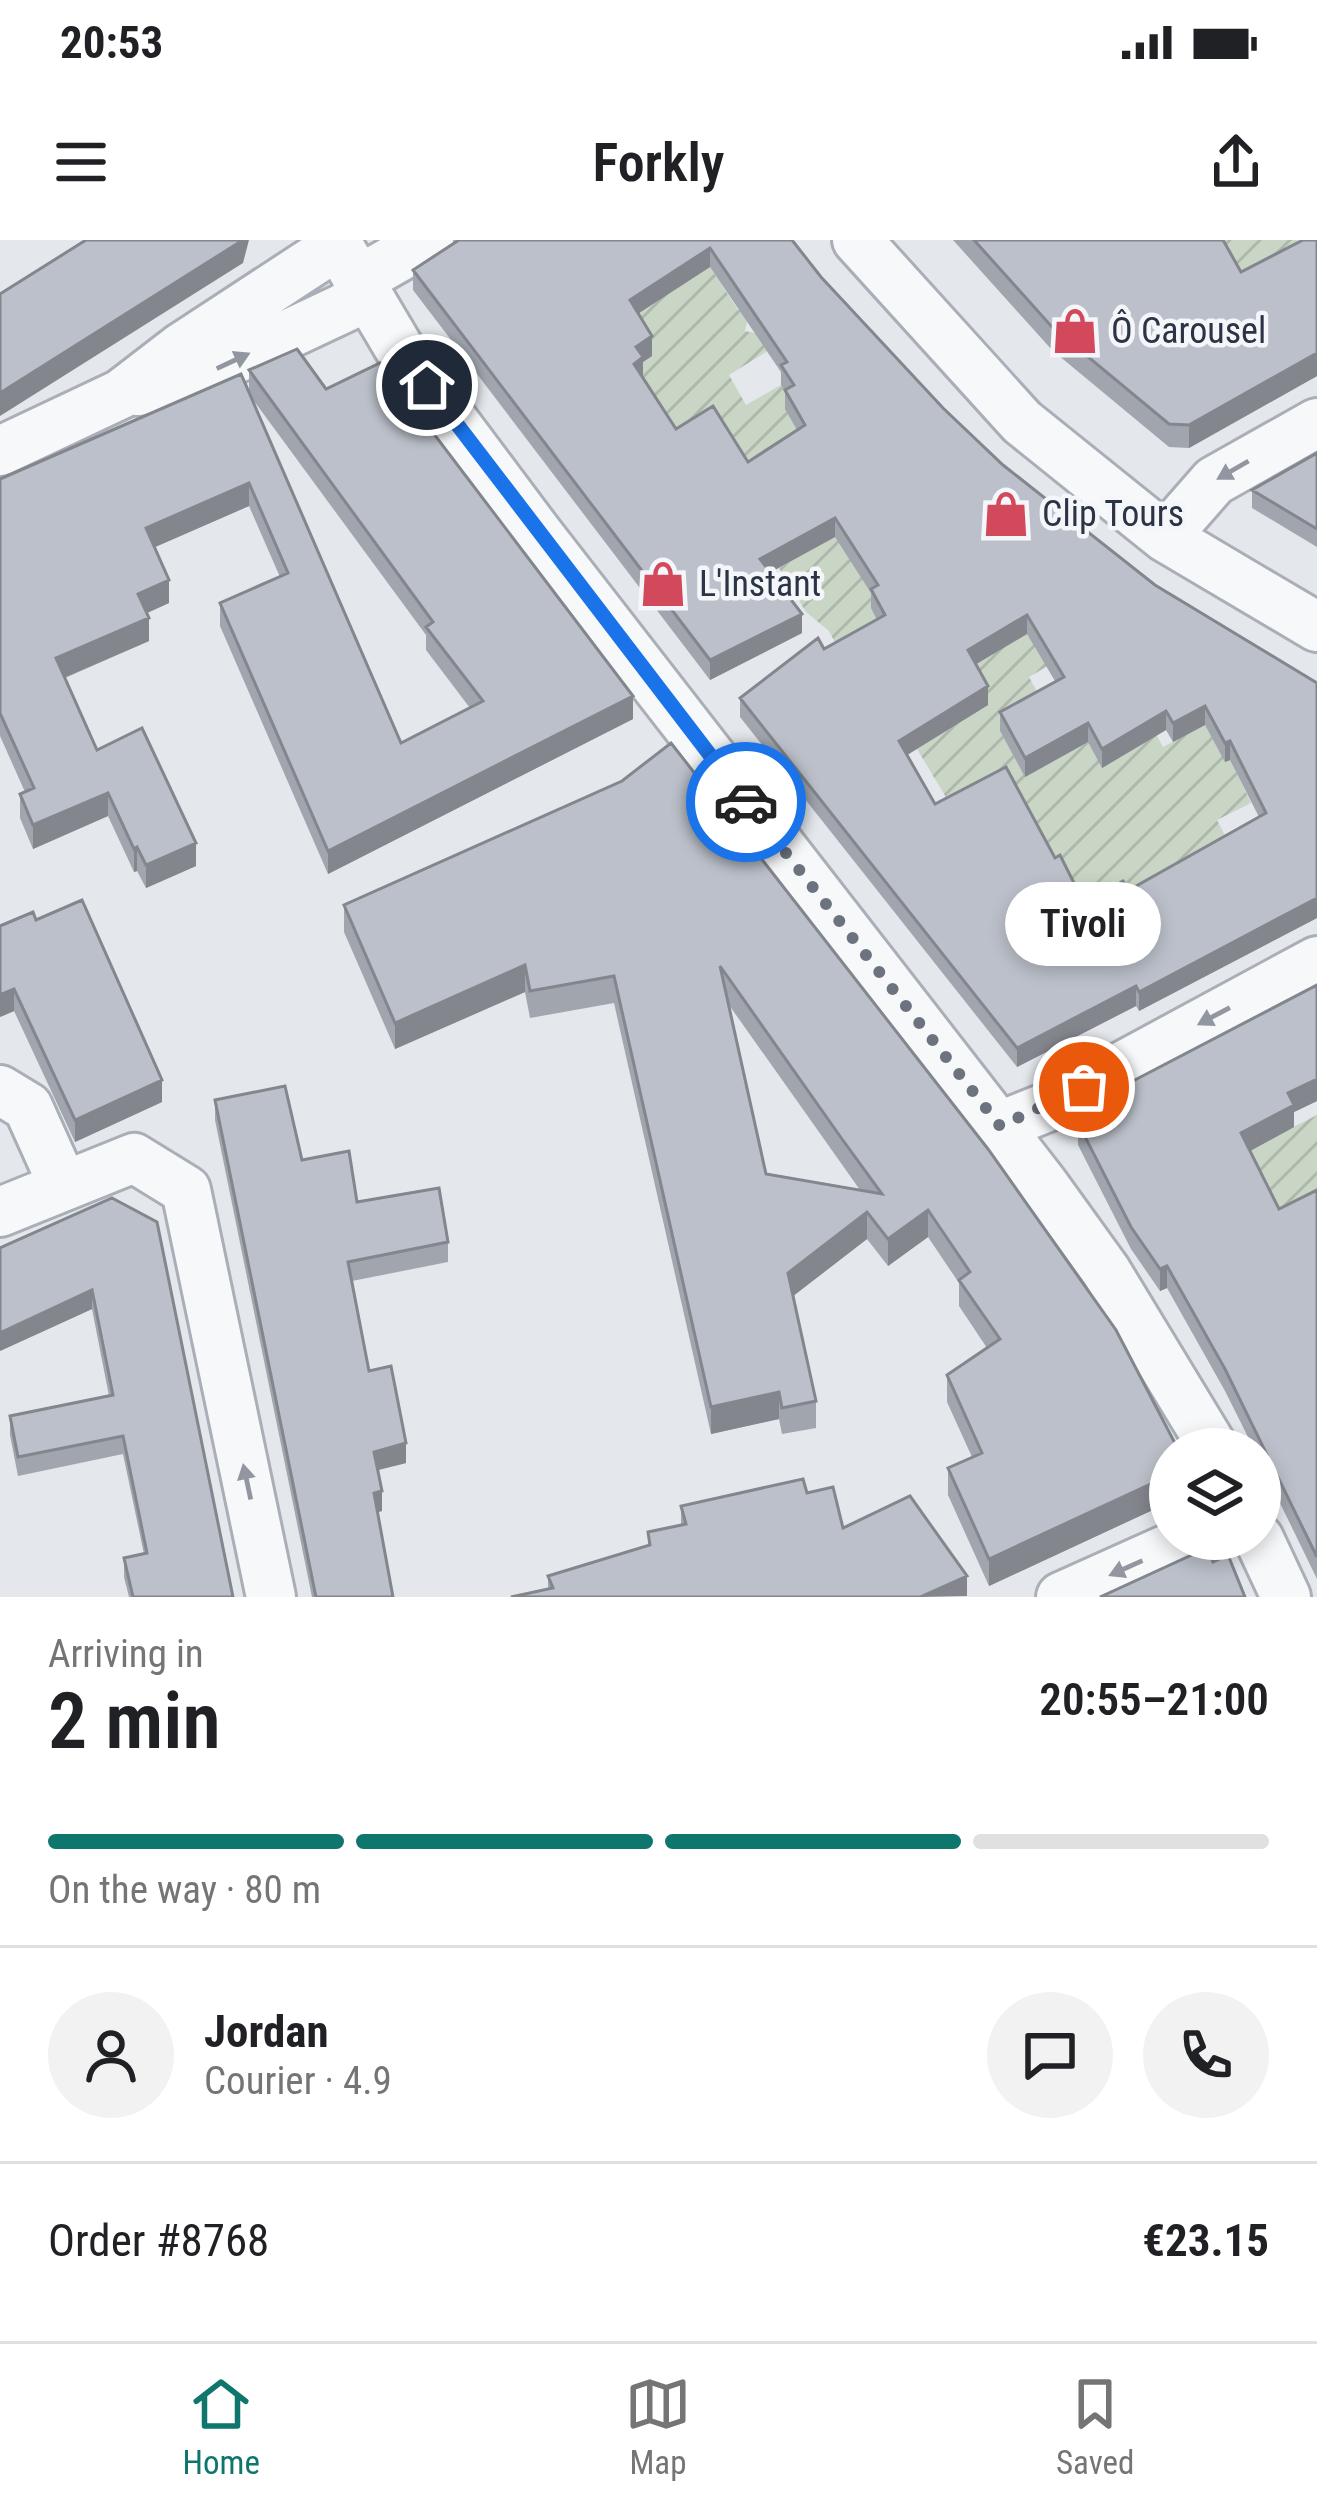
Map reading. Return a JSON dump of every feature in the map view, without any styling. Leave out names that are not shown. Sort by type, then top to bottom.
[{"type":"street","points":[[0,451],[121,394],[182,347],[350,266],[430,240]]},
{"type":"street","points":[[857,240],[1022,422],[1165,536],[1317,627]]},
{"type":"street","points":[[350,266],[399,348],[539,536],[1000,1126],[1106,1271],[1201,1428]]},
{"type":"street","points":[[1165,536],[1214,481],[1317,423]]},
{"type":"street","points":[[1000,1126],[1045,1108],[1317,961]]},
{"type":"street","points":[[0,1090],[28,1108],[63,1185]]},
{"type":"street","points":[[0,1212],[134,1159],[186,1190],[271,1597]]},
{"type":"street","points":[[1061,1597],[1149,1557]]},
{"type":"street","points":[[1269,1560],[1286,1597]]},
{"type":"green space","points":[[1210,240],[1297,240],[1308,260],[1238,288]]},
{"type":"green space","points":[[710,267],[738,310],[745,307],[749,312],[745,331],[773,337],[777,345],[729,375],[746,405],[781,385],[790,399],[786,410],[794,424],[1054,617],[1073,651],[1029,677],[1045,706],[1000,731],[1025,776],[1144,712],[1163,747],[1205,725],[1230,759],[1251,803],[1217,820],[1233,851],[1127,906],[1114,881],[1074,902],[956,814],[917,749],[843,658],[829,631],[806,612],[779,568],[840,534],[674,450],[634,383],[618,270]]},
{"type":"green space","points":[[1317,1115],[1317,1214],[1276,1233],[1240,1154]]},
{"type":"building","points":[[86,240],[243,240],[0,393],[0,294]]},
{"type":"building","points":[[459,240],[792,240],[943,408],[1003,465],[1155,585],[1317,683],[1317,898],[1139,992],[1136,986],[1017,1048],[740,698],[818,638],[824,649],[885,615],[871,589],[878,585],[835,518],[760,559],[802,614],[710,660],[413,270]],"holes":[[[710,248],[787,362],[781,365],[794,385],[785,390],[805,425],[748,462],[713,406],[676,429],[634,364],[643,357],[636,347],[652,336],[630,300]],[[1027,615],[1064,677],[1000,712],[1025,758],[1088,723],[1102,749],[1166,711],[1173,723],[1205,706],[1225,743],[1230,741],[1266,813],[1129,890],[1123,881],[1103,893],[1081,897],[1006,767],[935,804],[899,741],[988,686],[968,650]]]},
{"type":"building","points":[[974,240],[1223,240],[1241,272],[1303,240],[1317,240],[1317,353],[1189,425],[1169,424],[1052,327]]},
{"type":"building","points":[[297,349],[326,389],[380,363],[633,696],[328,851],[220,603],[288,573],[249,483],[146,528],[169,580],[138,594],[149,618],[56,658],[97,750],[142,728],[196,843],[146,865],[108,793],[33,825],[20,794],[34,788],[0,713],[0,479],[241,374],[401,743],[483,701],[426,627],[433,622],[249,370]]},
{"type":"building","points":[[1317,453],[1317,529],[1252,490]]},
{"type":"building","points":[[671,743],[988,1149],[1116,1330],[1167,1428],[1149,1428],[1149,1485],[989,1559],[948,1468],[982,1453],[947,1375],[1000,1339],[959,1280],[970,1272],[928,1210],[888,1239],[867,1212],[788,1273],[816,1401],[782,1408],[779,1392],[711,1407],[614,976],[530,991],[525,965],[395,1023],[344,905],[622,781]],"holes":[[[720,966],[882,1194],[766,1174]]]},
{"type":"building","points":[[82,900],[162,1080],[75,1120],[14,989],[0,995],[0,926],[33,912],[36,920]]},
{"type":"building","points":[[1317,985],[1317,1079],[1288,1093],[1294,1105],[1241,1133],[1279,1209],[1317,1190],[1317,1557],[1281,1483],[1281,1428],[1254,1428],[1167,1266],[1160,1269],[1131,1227],[1078,1123],[1085,1106]]},
{"type":"building","points":[[285,1086],[302,1160],[349,1151],[357,1202],[439,1188],[448,1242],[348,1262],[369,1371],[391,1366],[406,1443],[374,1452],[382,1491],[374,1493],[393,1597],[316,1597],[215,1100]]},
{"type":"building","points":[[112,1198],[157,1222],[233,1597],[133,1597],[124,1558],[147,1553],[123,1436],[18,1457],[10,1416],[113,1395],[92,1290],[0,1333],[0,1248]]},
{"type":"building","points":[[803,1479],[807,1493],[833,1487],[843,1528],[910,1496],[967,1576],[920,1597],[511,1597],[553,1588],[548,1576],[650,1545],[648,1532],[686,1524],[681,1506]]},
{"type":"building","points":[[1181,1560],[1230,1560],[1245,1597],[1100,1597]]},
{"type":"way so far","points":[[746,802],[1000,1126],[1084,1087]]},
{"type":"place","name":"Ô Carousel","points":[[1075,331]]},
{"type":"place","name":"Clip Tours","points":[[1006,514]]},
{"type":"place","name":"L'Instant","points":[[663,584]]},
{"type":"place","name":"Tivoli","points":[[1084,1087]]},
{"type":"route","points":[[427,385],[746,802]]}]
